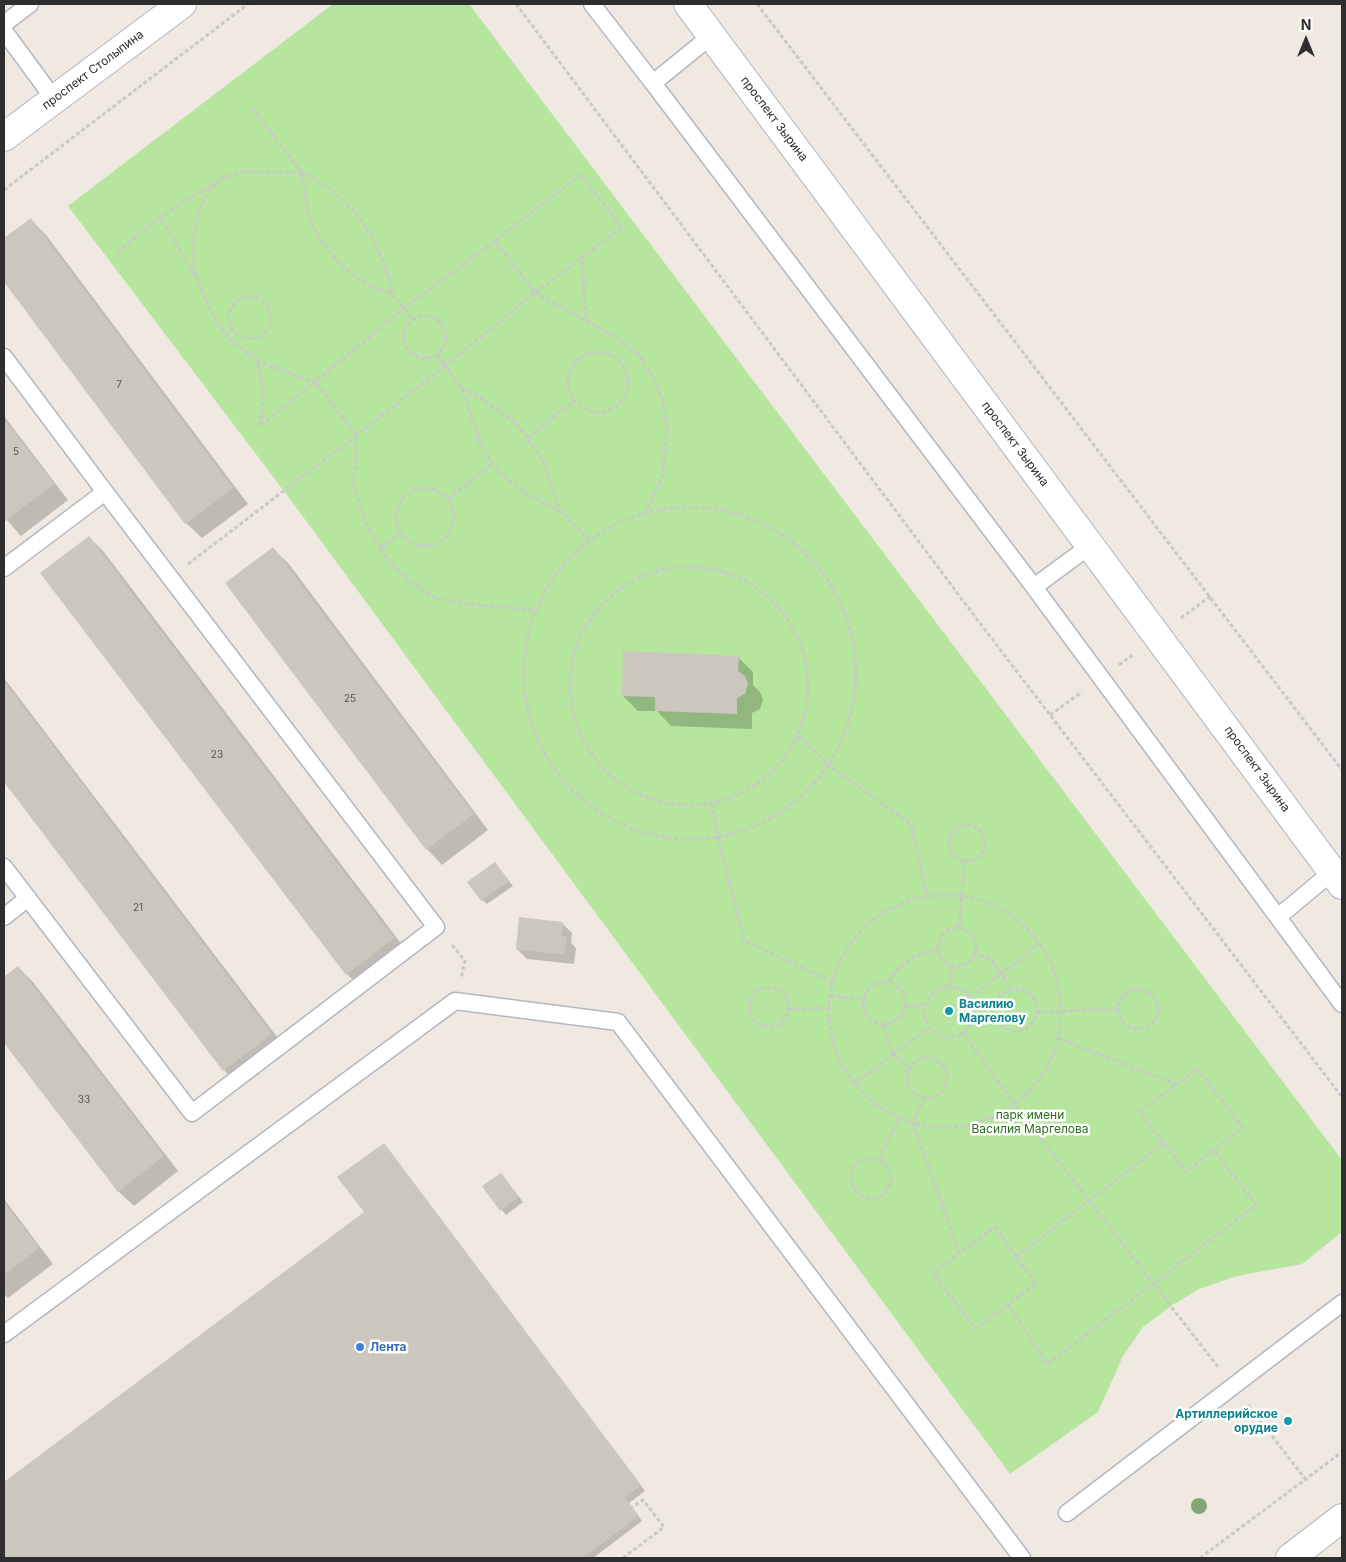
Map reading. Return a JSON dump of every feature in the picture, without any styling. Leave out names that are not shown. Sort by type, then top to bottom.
[{"type":"street","name":"проспект Столыпина","points":[[4,137],[182,4]]},
{"type":"street","name":"проспект Зырина","points":[[688,4],[1337,878]]},
{"type":"street","points":[[1290,1558],[1342,1518]]},
{"type":"lane","points":[[4,24],[30,4]]},
{"type":"lane","points":[[592,4],[1034,587],[1342,1004]]},
{"type":"lane","points":[[4,31],[54,100]]},
{"type":"lane","points":[[653,83],[711,36]]},
{"type":"lane","points":[[4,357],[436,927],[192,1113],[4,867]]},
{"type":"lane","points":[[4,568],[105,492]]},
{"type":"lane","points":[[1034,587],[1091,545]]},
{"type":"lane","points":[[1278,917],[1337,878]]},
{"type":"lane","points":[[4,917],[28,898]]},
{"type":"lane","points":[[4,1334],[455,1001],[618,1022],[1022,1558]]},
{"type":"lane","points":[[1068,1513],[1342,1303]]},
{"type":"path","points":[[4,190],[248,4]]},
{"type":"path","points":[[516,4],[1050,716],[1342,1098]]},
{"type":"path","points":[[757,4],[1342,770]]},
{"type":"path","points":[[252,108],[302,173],[309,218],[319,238],[341,264],[360,280],[376,289],[391,293],[413,320]]},
{"type":"path","points":[[117,252],[160,218],[220,179],[244,171],[302,173],[332,190],[362,220],[390,279],[391,293]]},
{"type":"path","points":[[170,578],[357,435],[535,293],[622,227],[580,175],[495,242],[404,308],[260,426],[263,399],[262,382],[257,361]]},
{"type":"path","points":[[195,275],[193,244],[199,211],[208,192],[220,179]]},
{"type":"path","points":[[160,218],[195,275],[216,321],[229,338],[257,361],[315,382],[357,435],[354,486],[364,519],[380,549],[392,564],[409,581],[434,597],[459,603],[536,610]]},
{"type":"path","points":[[495,242],[535,293],[612,335],[638,354],[653,377],[663,401],[667,430],[662,475],[646,512]]},
{"type":"path","points":[[582,258],[586,320]]},
{"type":"path","points":[[250,297],[263,301],[268,306],[272,318],[271,324],[264,335],[252,340],[240,337],[235,333],[231,328],[229,313],[236,301],[250,297]]},
{"type":"path","points":[[420,317],[433,318],[443,328],[445,342],[438,354],[425,358],[418,357],[408,350],[404,337],[408,324],[420,317]]},
{"type":"path","points":[[229,338],[235,333]]},
{"type":"path","points":[[597,351],[607,353],[622,363],[627,373],[628,383],[626,393],[620,402],[602,412],[592,412],[582,408],[574,401],[569,393],[568,374],[572,365],[579,358],[587,353],[597,351]]},
{"type":"path","points":[[438,354],[462,389],[481,446],[498,470],[525,493],[560,511],[590,540]]},
{"type":"path","points":[[462,389],[479,397],[515,422],[542,460],[560,511]]},
{"type":"path","points":[[527,438],[574,401]]},
{"type":"path","points":[[448,499],[493,463]]},
{"type":"path","points":[[432,488],[448,499],[454,516],[453,525],[442,540],[425,546],[407,540],[401,533],[397,524],[396,514],[399,504],[412,490],[432,488]]},
{"type":"path","points":[[704,507],[760,521],[807,554],[841,601],[857,656],[853,714],[830,766],[799,800],[761,825],[718,838],[664,838],[612,820],[569,788],[539,743],[524,690],[525,650],[536,610],[558,572],[590,540],[617,524],[646,512],[704,507]]},
{"type":"path","points":[[380,549],[401,533]]},
{"type":"path","points":[[690,566],[729,573],[764,592],[791,622],[806,658],[809,698],[799,736],[778,768],[748,791],[712,804],[672,805],[634,793],[602,769],[579,736],[569,697],[572,658],[588,621],[615,592],[650,572],[690,566]]},
{"type":"path","points":[[1050,716],[1211,596]]},
{"type":"path","points":[[799,736],[830,766],[911,824],[927,896]]},
{"type":"path","points":[[712,804],[718,838],[744,940],[832,982]]},
{"type":"path","points":[[969,826],[979,830],[985,845],[980,855],[965,861],[954,855],[950,845],[950,838],[957,829],[969,826]]},
{"type":"path","points":[[959,928],[965,861]]},
{"type":"path","points":[[952,895],[963,897],[977,900],[1000,910],[1021,924],[1038,942],[1051,964],[1059,989],[1061,1010],[1058,1038],[1051,1057],[1042,1075],[1030,1091],[992,1118],[966,1126],[939,1128],[913,1123],[880,1108],[854,1084],[836,1053],[828,1018],[832,982],[845,952],[866,926],[894,907],[927,896],[952,895]]},
{"type":"path","points":[[436,927],[465,962],[455,1001]]},
{"type":"path","points":[[959,928],[973,937],[975,947],[974,953],[968,962],[958,966],[942,959],[938,949],[939,940],[942,935],[947,931],[959,928]]},
{"type":"path","points":[[970,997],[1025,956],[1038,942]]},
{"type":"path","points":[[889,982],[898,969],[912,958],[938,949]]},
{"type":"path","points":[[974,953],[990,960],[1002,974],[1011,990]]},
{"type":"path","points":[[949,987],[953,965]]},
{"type":"path","points":[[889,982],[898,987],[903,993],[905,1007],[898,1019],[884,1024],[868,1016],[864,1004],[867,992],[872,987],[878,983],[889,982]]},
{"type":"path","points":[[949,987],[964,992],[970,997],[974,1004],[975,1013],[969,1028],[963,1033],[949,1038],[935,1033],[929,1028],[925,1020],[925,1005],[928,998],[934,992],[949,987]]},
{"type":"path","points":[[763,988],[776,989],[786,997],[788,1009],[784,1020],[773,1027],[767,1027],[755,1021],[749,1009],[750,1002],[757,991],[763,988]]},
{"type":"path","points":[[1018,989],[1030,994],[1034,999],[1037,1012],[1035,1019],[1025,1029],[1012,1030],[1000,1023],[996,1014],[996,1004],[1005,993],[1018,989]]},
{"type":"path","points":[[1133,989],[1147,990],[1152,994],[1158,1006],[1156,1019],[1140,1029],[1133,1028],[1123,1022],[1118,1009],[1122,996],[1133,989]]},
{"type":"path","points":[[831,996],[865,999]]},
{"type":"path","points":[[905,1007],[925,1005]]},
{"type":"path","points":[[788,1009],[830,1008]]},
{"type":"path","points":[[1037,1012],[1118,1009]]},
{"type":"path","points":[[884,1024],[888,1044],[894,1054],[910,1069]]},
{"type":"path","points":[[854,1084],[929,1028]]},
{"type":"path","points":[[963,1033],[1014,1104],[1306,1480]]},
{"type":"path","points":[[1058,1038],[1177,1084]]},
{"type":"path","points":[[920,1059],[934,1059],[944,1068],[946,1074],[945,1088],[936,1096],[924,1098],[912,1092],[907,1074],[914,1063],[920,1059]]},
{"type":"path","points":[[1198,1069],[1243,1128],[1186,1172],[1164,1143],[1140,1112],[1198,1069]]},
{"type":"path","points":[[924,1098],[913,1123],[959,1253]]},
{"type":"path","points":[[879,1160],[900,1117]]},
{"type":"path","points":[[1016,1257],[1164,1143]]},
{"type":"path","points":[[1008,1305],[1048,1364],[1256,1205],[1214,1150]]},
{"type":"path","points":[[866,1159],[879,1160],[884,1164],[890,1176],[888,1188],[877,1197],[864,1197],[854,1190],[851,1183],[852,1171],[855,1166],[866,1159]]},
{"type":"path","points":[[995,1228],[1016,1257],[1036,1284],[975,1329],[933,1273],[995,1228]]},
{"type":"path","points":[[1200,1558],[1342,1452]]},
{"type":"path","points":[[623,1558],[664,1527],[643,1500],[632,1507]]},
{"type":"green space","name":"парк имени Василия Маргелова","points":[[333,4],[469,4],[1342,1160],[1342,1232],[1302,1264],[1237,1276],[1199,1289],[1171,1306],[1143,1327],[1123,1356],[1098,1412],[1010,1474],[287,495],[68,206]]},
{"type":"building","points":[[31,218],[233,488],[185,524],[4,282],[4,238]]},
{"type":"building","points":[[4,419],[54,484],[5,521],[4,520]]},
{"type":"building","points":[[89,536],[394,938],[346,975],[40,573]]},
{"type":"building","points":[[273,547],[474,814],[426,850],[225,583]]},
{"type":"building","points":[[623,651],[739,656],[738,671],[745,676],[748,684],[745,694],[737,698],[737,714],[655,711],[655,697],[622,696]]},
{"type":"building","points":[[4,681],[272,1034],[223,1071],[4,782]]},
{"type":"building","points":[[495,862],[509,881],[481,901],[467,882]]},
{"type":"building","points":[[519,917],[563,922],[561,936],[567,937],[564,955],[516,949]]},
{"type":"building","points":[[18,966],[164,1156],[118,1192],[4,1043],[4,977]]},
{"type":"building","name":"Лента","points":[[384,1143],[641,1485],[625,1498],[639,1516],[582,1558],[4,1558],[4,1482],[364,1212],[337,1177]]},
{"type":"building","points":[[501,1173],[519,1197],[500,1211],[482,1186]]},
{"type":"building","points":[[4,1202],[39,1248],[4,1275]]},
{"type":"place","name":"Василию Маргелову","points":[[949,1011]]},
{"type":"place","name":"Лента","points":[[360,1347]]},
{"type":"place","name":"Артиллерийское орудие","points":[[1288,1421]]}]
